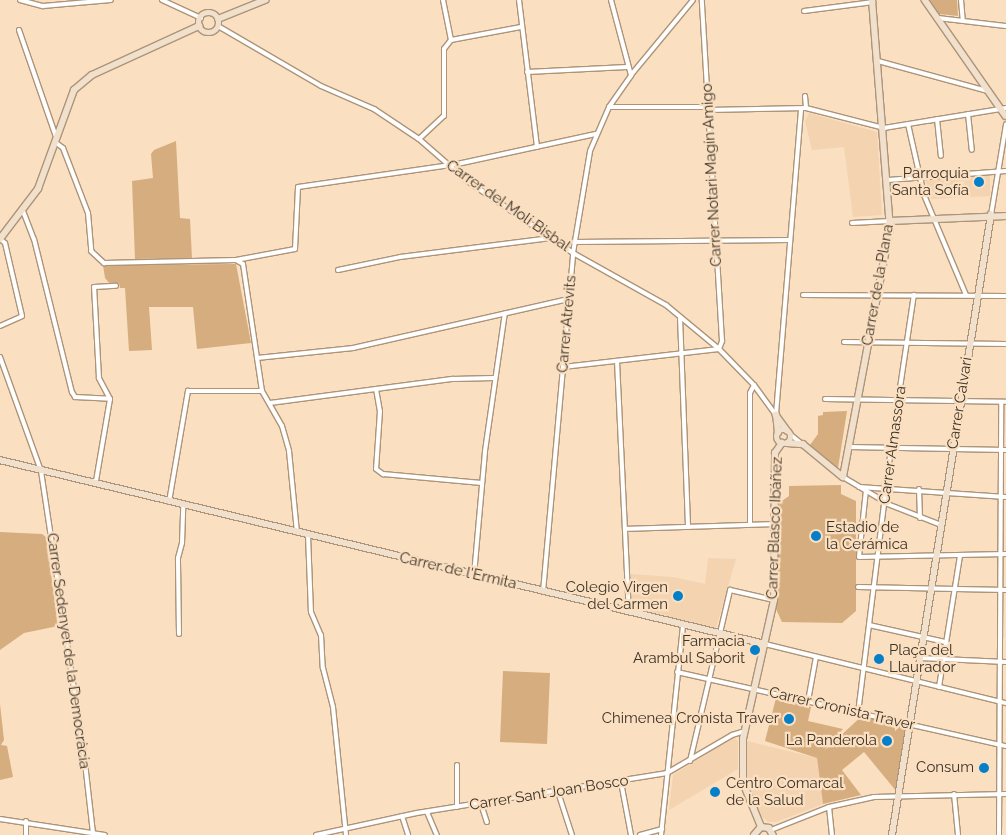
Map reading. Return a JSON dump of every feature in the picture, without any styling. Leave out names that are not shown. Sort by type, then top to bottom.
[{"type":"street","points":[[20,0],[42,6],[111,0]]},
{"type":"street","points":[[162,0],[177,5],[201,18]]},
{"type":"street","points":[[176,0],[177,5]]},
{"type":"street","points":[[199,26],[207,33],[214,32],[218,23],[265,0]]},
{"type":"street","points":[[419,139],[444,116],[444,49],[450,40],[443,0]]},
{"type":"street","points":[[519,0],[537,147]]},
{"type":"street","points":[[611,0],[627,67],[631,75]]},
{"type":"street","name":"Carrer Atrevits","points":[[543,592],[574,242],[583,186],[596,134],[609,107],[631,75],[693,0]]},
{"type":"street","name":"Carrer Notari Magín Amigo","points":[[702,0],[722,342],[719,349]]},
{"type":"street","points":[[925,0],[988,92],[1003,108],[1006,116]]},
{"type":"street","points":[[961,0],[963,21]]},
{"type":"street","points":[[804,11],[873,1]]},
{"type":"street","name":"Carrer de la Plana","points":[[843,476],[878,295],[890,221],[873,1]]},
{"type":"street","points":[[199,26],[201,18],[210,13],[218,23]]},
{"type":"street","points":[[938,18],[1006,26]]},
{"type":"street","name":"Carrer del Molí Bisbal","points":[[218,23],[321,86],[374,109],[419,139],[448,165],[573,253],[642,290],[680,317],[719,349],[754,385],[789,433],[802,444],[843,476],[885,502],[920,518],[941,525]]},
{"type":"street","points":[[0,326],[22,316],[5,243],[0,239],[38,189],[68,101],[83,81],[199,26]]},
{"type":"street","points":[[450,40],[521,27]]},
{"type":"street","points":[[19,30],[56,139],[63,148],[88,213],[92,251],[96,259],[104,263],[236,260],[295,249],[298,187],[448,165],[596,134]]},
{"type":"street","points":[[878,61],[988,92]]},
{"type":"street","points":[[527,72],[627,67]]},
{"type":"street","points":[[805,96],[806,108]]},
{"type":"street","points":[[609,107],[801,110],[806,108],[884,128],[1003,108]]},
{"type":"street","points":[[801,110],[776,415],[778,439],[785,443],[802,444]]},
{"type":"street","points":[[968,114],[972,150]]},
{"type":"street","points":[[937,119],[941,156]]},
{"type":"street","points":[[908,124],[920,178],[966,295]]},
{"type":"street","name":"Carrer Calvari","points":[[892,835],[935,557],[1006,124]]},
{"type":"street","points":[[888,180],[1006,171]]},
{"type":"street","points":[[23,211],[34,239],[72,392],[75,397],[110,399]]},
{"type":"street","points":[[852,223],[991,215],[1006,216]]},
{"type":"street","points":[[338,270],[400,257],[551,238]]},
{"type":"street","points":[[574,242],[789,240]]},
{"type":"street","points":[[236,260],[243,264],[262,391],[282,426],[289,451],[297,532]]},
{"type":"street","points":[[67,478],[96,481],[110,399],[98,378],[94,287],[116,286]]},
{"type":"street","points":[[803,295],[1006,296]]},
{"type":"street","name":"Carrer Almassora","points":[[869,624],[891,448],[914,295]]},
{"type":"street","points":[[258,358],[353,348],[569,298]]},
{"type":"street","points":[[474,575],[494,378],[505,313]]},
{"type":"street","points":[[680,317],[688,527]]},
{"type":"street","points":[[844,342],[1006,344]]},
{"type":"street","points":[[563,367],[719,349]]},
{"type":"street","name":"Carrer Sedenyet de la Democràcia","points":[[0,357],[41,470],[85,763],[93,833]]},
{"type":"street","points":[[617,361],[629,612]]},
{"type":"street","points":[[270,403],[453,379],[494,378]]},
{"type":"street","points":[[750,524],[750,393],[754,385]]},
{"type":"street","points":[[376,389],[380,412],[376,469],[383,474],[482,482]]},
{"type":"street","points":[[169,502],[188,391],[262,391]]},
{"type":"street","points":[[825,399],[1006,402]]},
{"type":"street","points":[[999,835],[1001,745],[1000,402]]},
{"type":"street","points":[[778,434],[789,433]]},
{"type":"street","name":"Carrer Blasco Ibáñez","points":[[761,826],[744,783],[744,731],[774,600],[776,453],[785,443],[789,433]]},
{"type":"street","points":[[849,447],[1006,450]]},
{"type":"street","name":"Carrer de l'Ermita","points":[[0,460],[67,478],[683,624],[1006,703]]},
{"type":"street","points":[[860,486],[1006,497]]},
{"type":"street","points":[[866,490],[860,557],[878,555],[935,557],[1006,554]]},
{"type":"street","points":[[919,490],[920,518]]},
{"type":"street","points":[[179,634],[178,558],[182,543],[183,505]]},
{"type":"street","points":[[625,529],[774,524]]},
{"type":"street","points":[[308,535],[311,612],[321,635],[323,668],[333,707],[346,835]]},
{"type":"street","points":[[939,687],[960,556]]},
{"type":"street","points":[[858,586],[1006,590]]},
{"type":"street","points":[[690,761],[730,590],[774,600]]},
{"type":"street","points":[[661,835],[683,624]]},
{"type":"street","points":[[858,713],[869,624],[945,642]]},
{"type":"street","points":[[808,701],[816,657]]},
{"type":"street","points":[[920,658],[943,662],[1006,662]]},
{"type":"street","name":"Carrer Cronista Traver","points":[[677,672],[1006,746]]},
{"type":"street","name":"Carrer Sant Joan Bosco","points":[[316,835],[402,816],[668,773],[732,735],[744,731]]},
{"type":"street","points":[[457,765],[457,807]]},
{"type":"street","points":[[621,782],[630,835]]},
{"type":"street","points":[[558,792],[572,835]]},
{"type":"street","points":[[954,794],[958,835]]},
{"type":"street","points":[[754,835],[761,826],[772,832],[830,807],[874,797],[1006,794]]},
{"type":"street","points":[[481,804],[487,822]]},
{"type":"street","points":[[830,807],[832,835]]},
{"type":"street","points":[[427,812],[437,835]]},
{"type":"street","points":[[402,816],[408,835]]},
{"type":"street","points":[[0,819],[26,821],[105,835]]},
{"type":"street","points":[[26,821],[26,835]]},
{"type":"street","points":[[640,835],[662,829]]},
{"type":"shaded area","points":[[930,0],[957,0],[958,16],[939,14]]},
{"type":"shaded area","points":[[809,113],[877,132],[882,215],[853,217],[844,147],[812,150],[805,121]]},
{"type":"shaded area","points":[[176,141],[180,218],[190,219],[192,258],[135,259],[132,181],[153,178],[151,154],[154,150]]},
{"type":"shaded area","points":[[990,176],[990,196],[931,199],[925,179]]},
{"type":"shaded area","points":[[236,264],[251,343],[197,349],[193,307],[149,307],[152,350],[129,351],[125,288],[120,288],[119,283],[110,284],[105,278],[103,265]]},
{"type":"shaded area","points":[[847,411],[838,468],[810,445],[818,434],[818,416],[823,415],[823,412]]},
{"type":"shaded area","name":"Estadio de la Cerámica","points":[[841,485],[841,494],[856,501],[856,611],[842,623],[782,622],[775,607],[776,505],[789,496],[789,486]]},
{"type":"shaded area","points":[[0,532],[42,534],[46,537],[58,626],[24,633],[0,650]]},
{"type":"shaded area","name":"Colegio Virgen del Carmen","points":[[708,558],[736,559],[716,628],[631,607],[631,574],[673,577],[705,584]]},
{"type":"shaded area","points":[[503,671],[550,673],[547,744],[500,742]]},
{"type":"shaded area","points":[[776,698],[811,707],[808,721],[843,729],[824,751],[864,714],[907,726],[897,792],[864,752],[842,770],[861,795],[823,804],[817,758],[765,741]]},
{"type":"shaded area","points":[[0,704],[4,740],[1,745],[7,746],[13,777],[0,780]]},
{"type":"shaded area","points":[[733,737],[738,741],[738,769],[669,810],[673,775]]},
{"type":"shaded area","points":[[747,741],[817,758],[823,804],[776,822],[768,822],[761,816],[746,782]]},
{"type":"place","name":"Parroquia Santa Sofía","points":[[979,182]]},
{"type":"place","name":"Estadio de la Cerámica","points":[[816,536]]},
{"type":"place","name":"Colegio Virgen del Carmen","points":[[678,596]]},
{"type":"place","name":"Farmacia Arambul Saborit","points":[[755,650]]},
{"type":"place","name":"Plaça del Llaurador","points":[[879,659]]},
{"type":"place","name":"Chimenea Cronista Traver","points":[[789,719]]},
{"type":"place","name":"La Panderola","points":[[887,741]]},
{"type":"place","name":"Consum","points":[[984,768]]},
{"type":"place","name":"Centro Comarcal de la Salud","points":[[715,792]]}]
